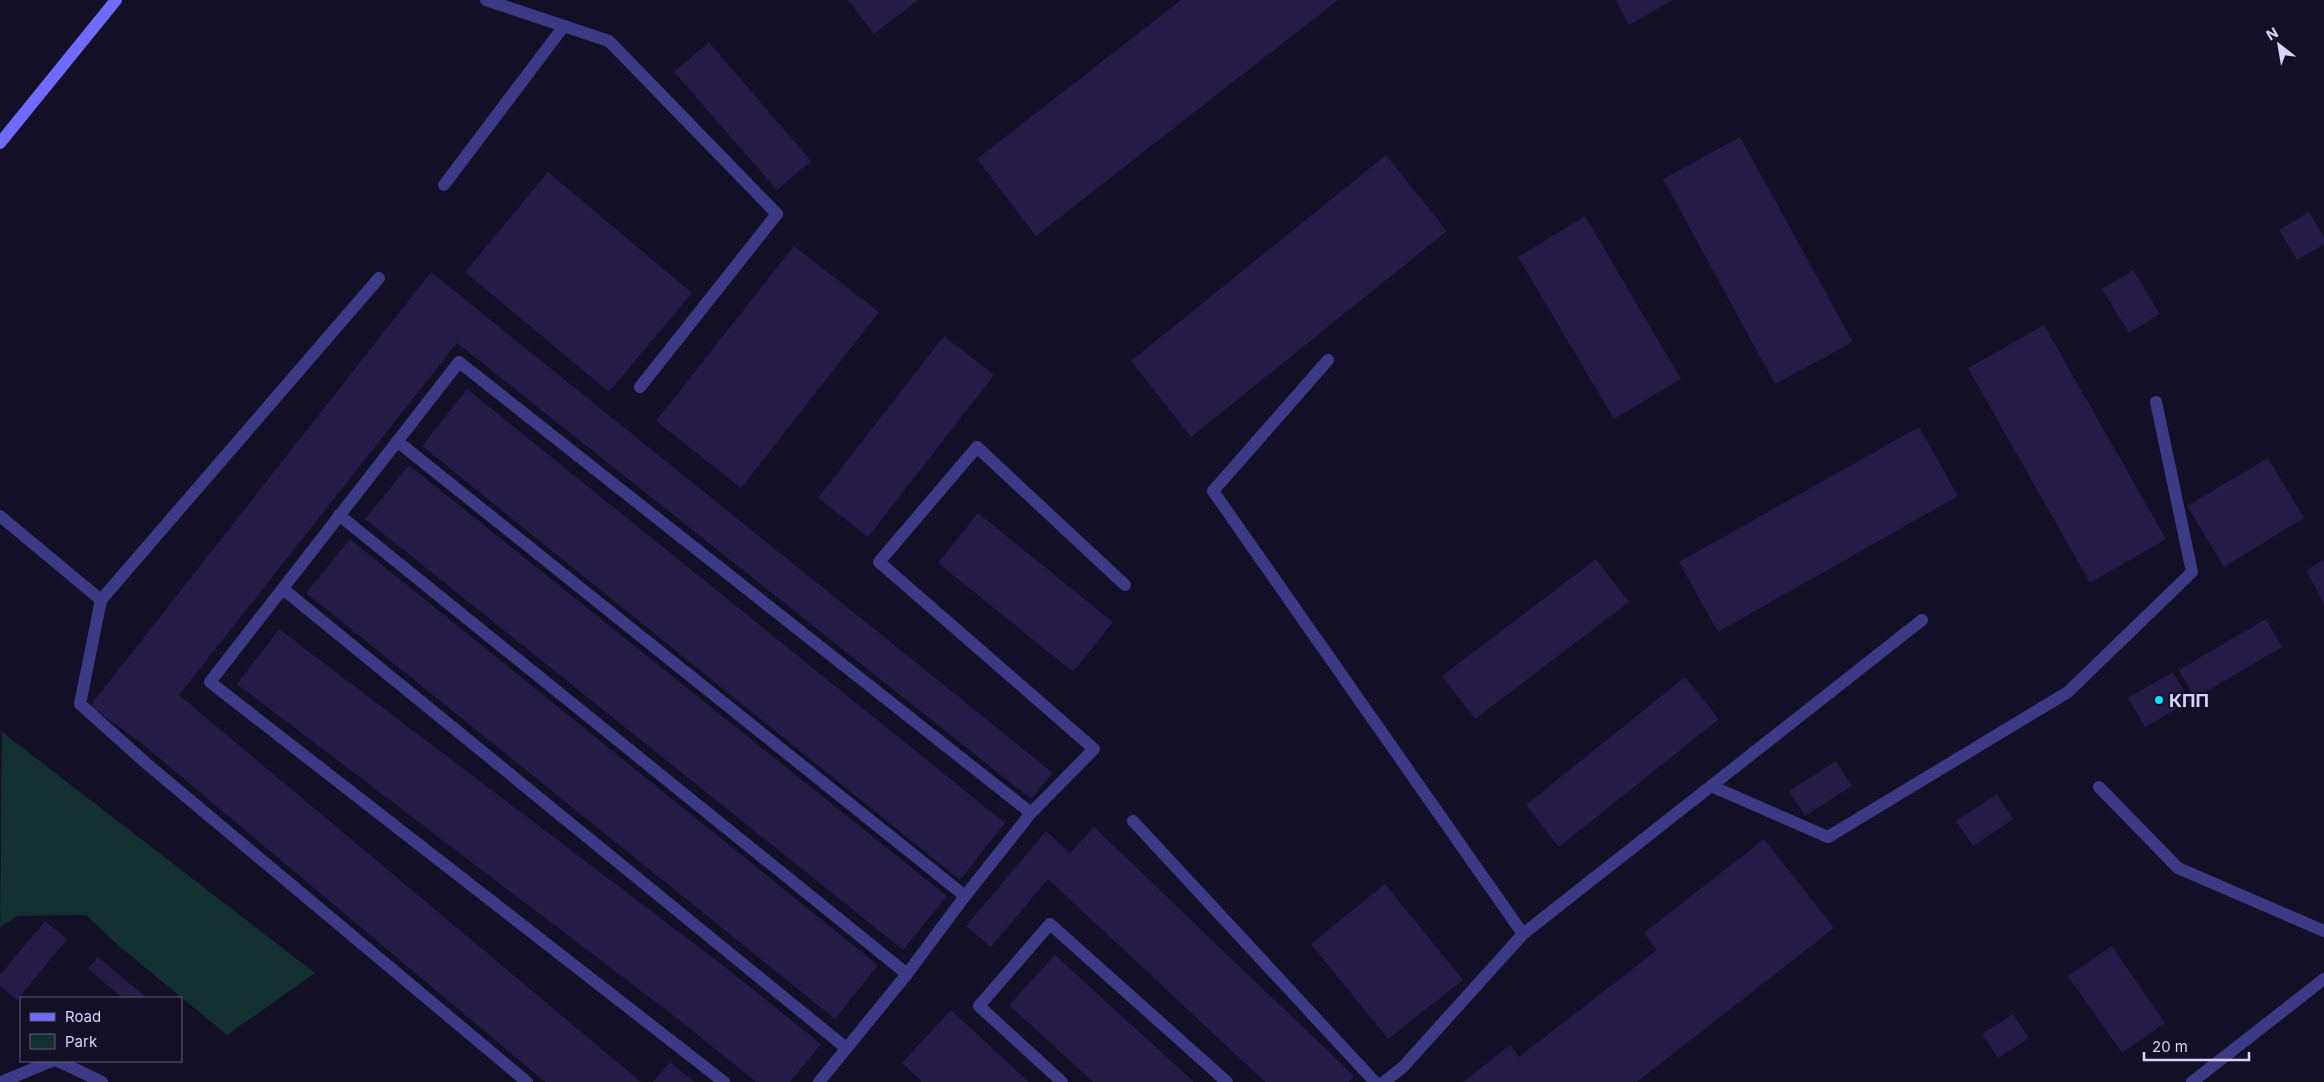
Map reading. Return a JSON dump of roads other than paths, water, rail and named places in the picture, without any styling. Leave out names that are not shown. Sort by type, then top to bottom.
[{"type":"street","points":[[0,143],[116,0]]},
{"type":"lane","points":[[486,0],[609,41],[777,214],[640,387]]},
{"type":"lane","points":[[444,185],[564,26]]},
{"type":"lane","points":[[379,278],[102,600],[80,704],[155,770],[527,1082]]},
{"type":"lane","points":[[1328,360],[1212,490],[1523,934]]},
{"type":"lane","points":[[724,1082],[210,682],[459,362],[1031,813]]},
{"type":"lane","points":[[1711,786],[1828,837],[2068,692],[2192,572],[2156,402]]},
{"type":"lane","points":[[398,441],[965,896]]},
{"type":"lane","points":[[819,1082],[907,974],[965,896],[1031,813],[1094,749],[879,562],[977,447],[1125,586]]},
{"type":"lane","points":[[339,515],[907,974]]},
{"type":"lane","points":[[0,516],[102,600]]},
{"type":"lane","points":[[283,589],[846,1048]]},
{"type":"lane","points":[[1384,1082],[1403,1067],[1523,934],[1922,620]]},
{"type":"lane","points":[[2099,787],[2178,868],[2324,931]]},
{"type":"lane","points":[[1132,821],[1375,1082]]},
{"type":"lane","points":[[1062,1082],[978,1006],[1050,924],[1227,1082]]},
{"type":"lane","points":[[2192,1082],[2324,979]]},
{"type":"lane","points":[[1,1082],[50,1062]]},
{"type":"lane","points":[[60,1062],[102,1082]]},
{"type":"place","name":"КПП","points":[[2159,700]]}]
